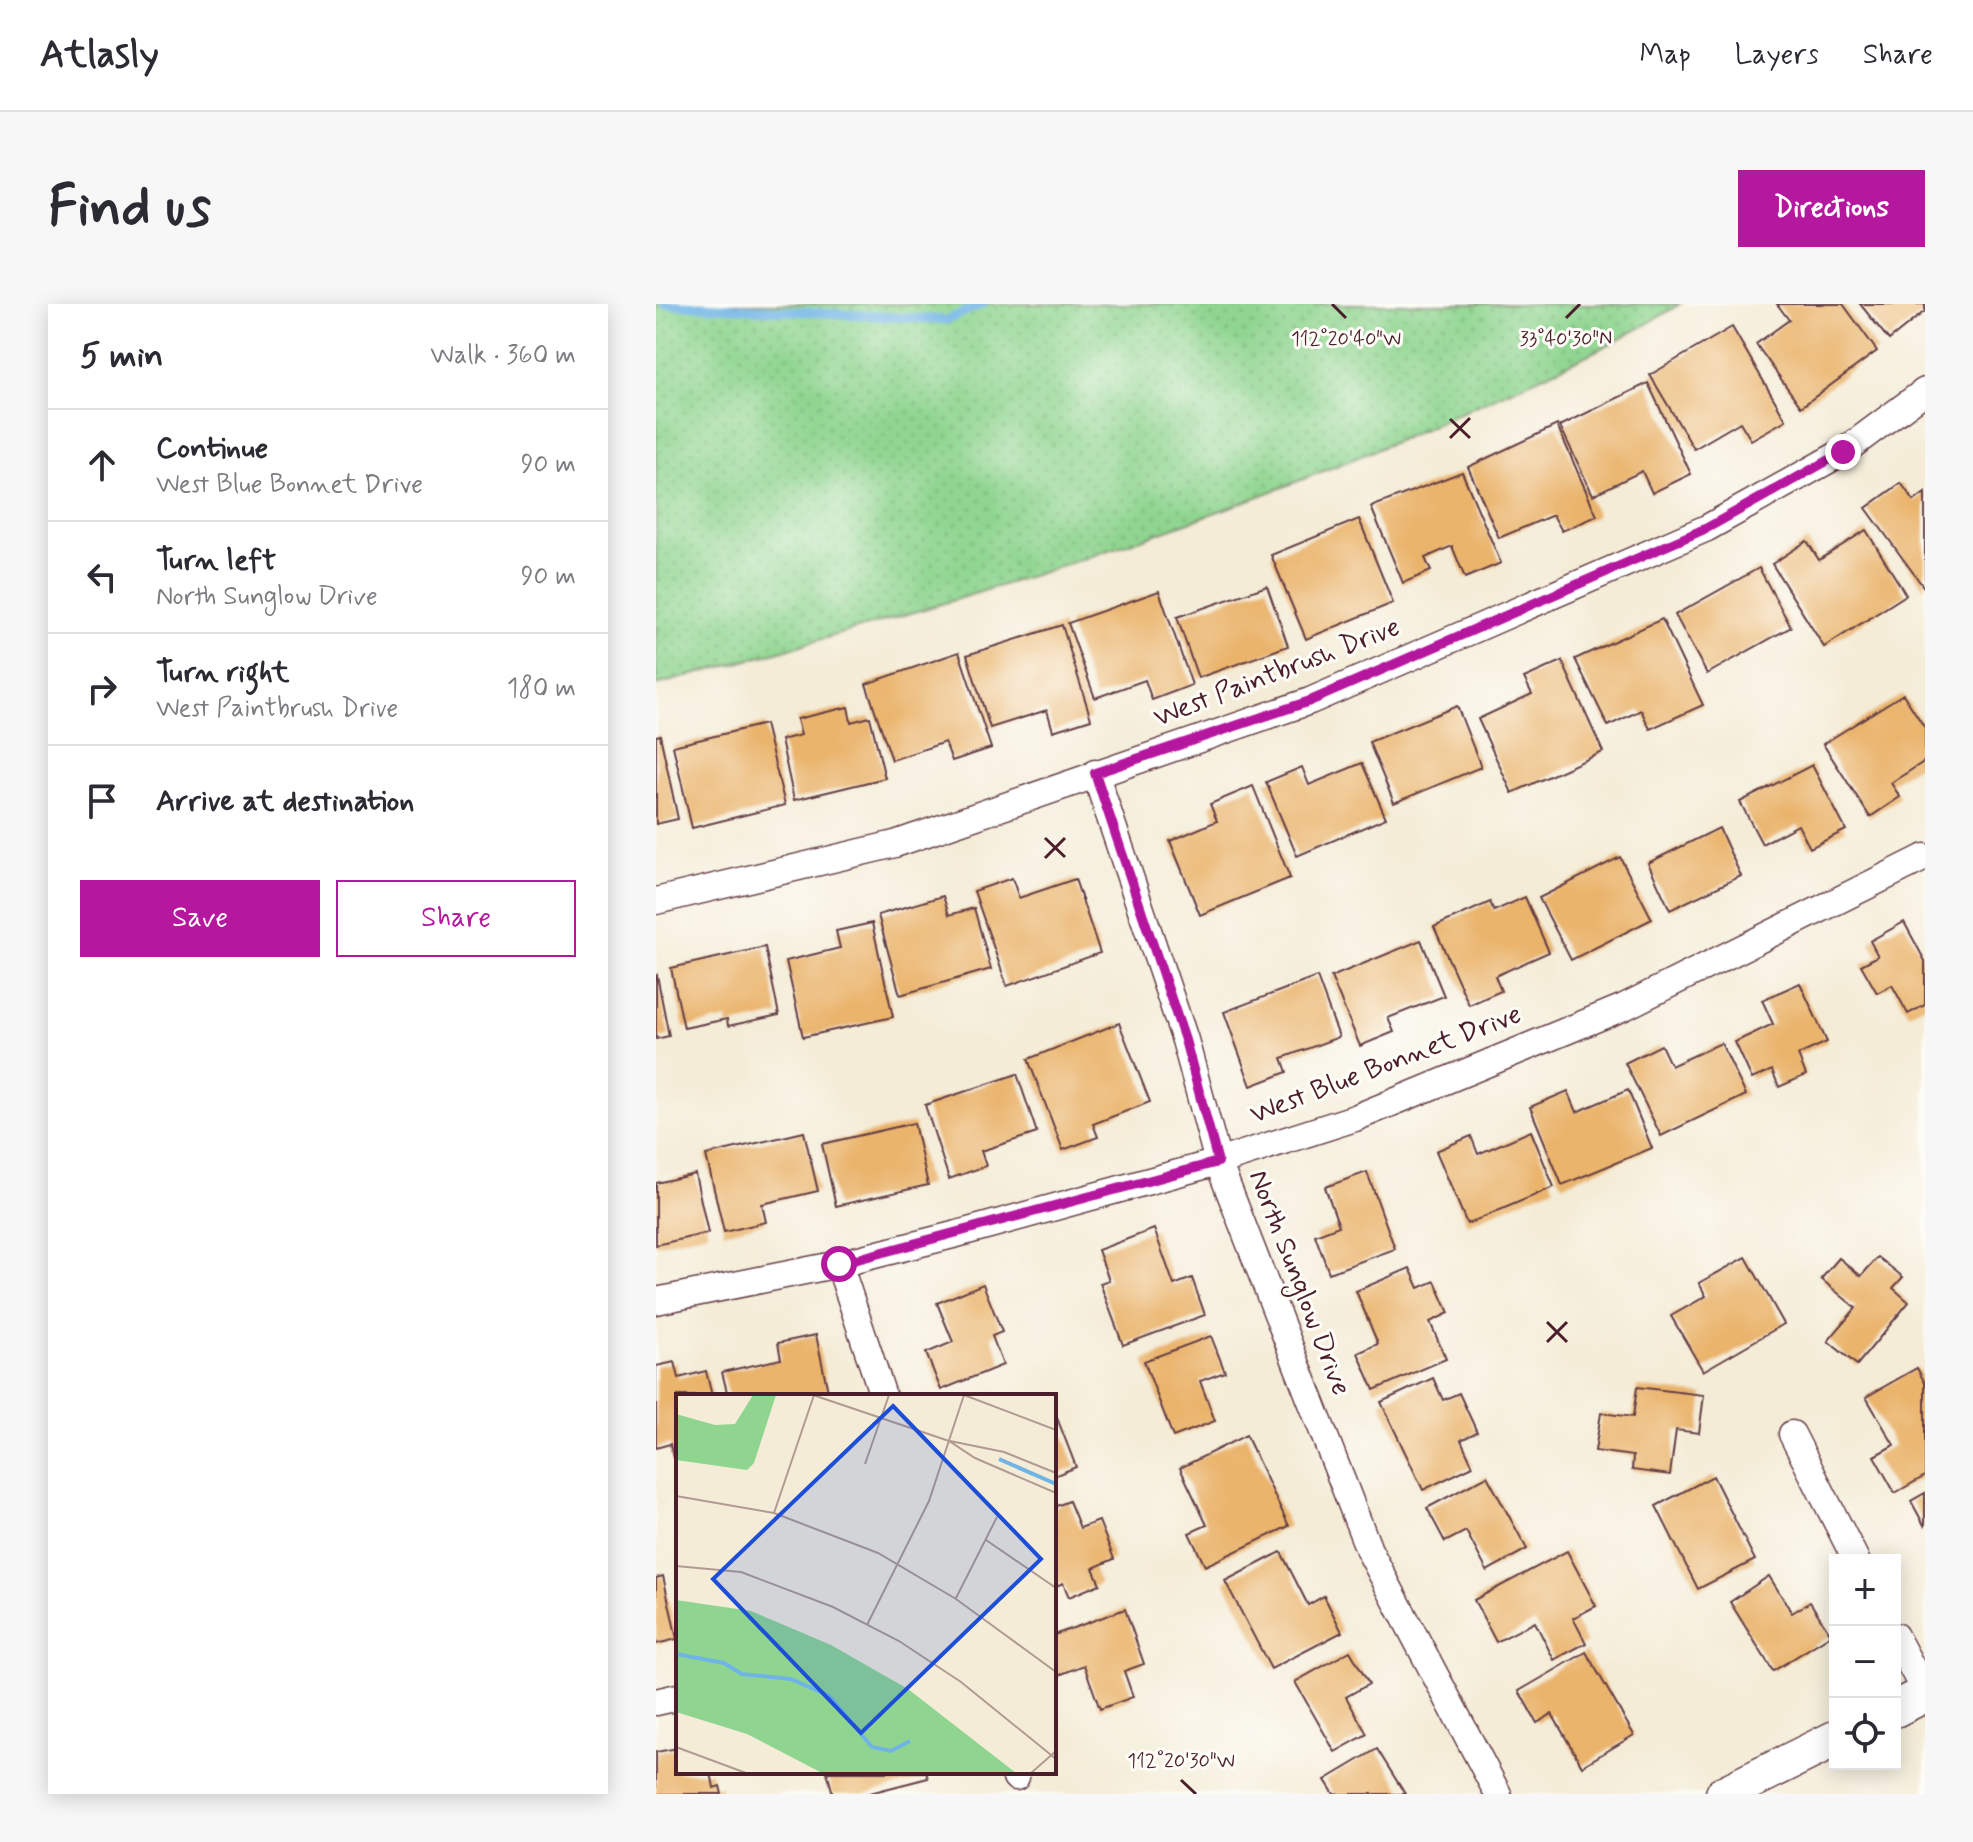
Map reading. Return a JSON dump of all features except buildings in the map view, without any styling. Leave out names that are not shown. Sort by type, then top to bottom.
[{"type":"street","name":"West Paintbrush Drive","points":[[656,901],[895,844],[1310,701],[1707,528],[1843,452],[1925,391]]},
{"type":"street","name":"North Sunglow Drive","points":[[1095,773],[1185,1040],[1218,1162],[1369,1550],[1498,1794]]},
{"type":"street","name":"West Blue Bonnet Drive","points":[[656,1301],[839,1264],[1218,1162],[1355,1118],[1624,1007],[1925,857]]},
{"type":"street","points":[[839,1264],[882,1394]]},
{"type":"street","points":[[1792,1434],[1853,1554]]},
{"type":"street","points":[[1901,1647],[1925,1693],[1901,1706]]},
{"type":"street","points":[[656,1702],[676,1697]]},
{"type":"street","points":[[1724,1794],[1829,1742]]},
{"type":"green space","points":[[656,304],[1680,304],[1543,376],[1361,456],[1262,495],[1063,566],[962,598],[656,685]]},
{"type":"waterway","points":[[664,304],[947,320],[983,304]]},
{"type":"route","points":[[839,1264],[1090,1199],[1218,1162],[1185,1040],[1095,773],[1310,701],[1707,528],[1843,452]]}]
